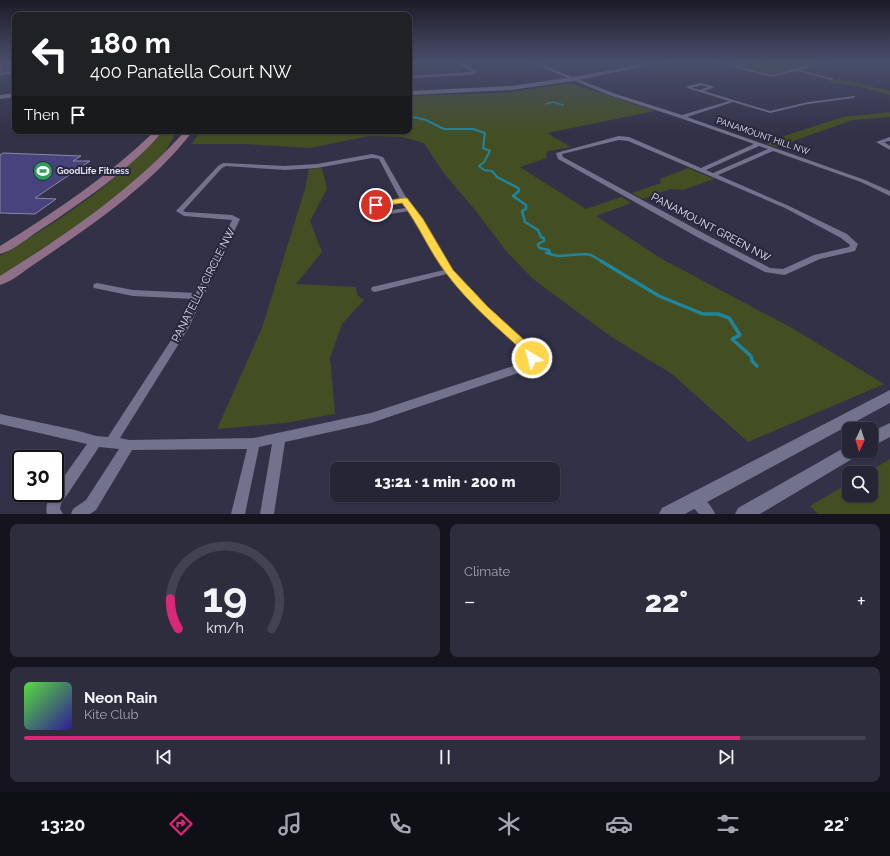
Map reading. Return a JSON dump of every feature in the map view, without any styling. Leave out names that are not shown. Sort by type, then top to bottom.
[{"type":"main road","points":[[0,251],[97,187],[133,157],[156,134]]},
{"type":"main road","points":[[168,153],[178,134]]},
{"type":"main road","points":[[0,281],[42,254],[109,206],[138,182],[186,134]]},
{"type":"street","points":[[412,90],[490,86]]},
{"type":"street","points":[[412,90],[500,89],[520,86]]},
{"type":"street","name":"PANAMOUNT HILL NW","points":[[595,86],[863,181],[890,194]]},
{"type":"street","name":"PANAMOUNT HILL NW","points":[[599,86],[628,98]]},
{"type":"street","points":[[700,91],[773,112],[808,103],[853,97]]},
{"type":"street","points":[[1,100],[12,99]]},
{"type":"street","points":[[674,114],[727,100]]},
{"type":"street","points":[[682,117],[727,100]]},
{"type":"street","name":"PANAMOUNT GREEN NW","points":[[619,138],[629,140],[701,170],[787,207],[844,236],[854,244],[852,249],[817,257],[784,272],[768,270],[572,165],[560,158],[559,153],[619,138]]},
{"type":"street","points":[[890,139],[879,142],[890,148]]},
{"type":"street","points":[[701,170],[760,144]]},
{"type":"street","points":[[713,175],[773,149]]},
{"type":"street","name":"PANATELLA CIRCLE NW","points":[[378,156],[381,158],[404,200],[411,209],[419,219],[449,271],[485,310],[530,352],[532,358],[529,365],[370,418],[279,439],[254,443],[129,445],[111,442],[183,329],[236,219],[184,214],[179,211],[220,167],[225,164],[285,168],[317,166],[378,156]]},
{"type":"street","points":[[404,200],[376,205],[370,209],[373,213],[378,214],[411,209]]},
{"type":"street","points":[[375,289],[449,271]]},
{"type":"street","points":[[97,286],[133,293],[198,296]]},
{"type":"street","points":[[668,514],[890,396]]},
{"type":"street","points":[[0,419],[75,434],[96,441],[111,442]]},
{"type":"street","points":[[878,436],[890,430]]},
{"type":"street","points":[[267,514],[279,439]]},
{"type":"street","points":[[56,514],[53,512],[54,502],[96,441]]},
{"type":"street","points":[[238,514],[254,443]]},
{"type":"street","points":[[78,514],[91,505],[129,445]]},
{"type":"street","points":[[744,514],[842,457]]},
{"type":"street","points":[[696,500],[708,514]]},
{"type":"green space","points":[[552,86],[580,86],[655,111],[547,133],[571,147],[548,151],[546,154],[547,158],[520,167],[586,209],[621,197],[631,203],[596,216],[662,259],[792,328],[884,384],[748,442],[672,374],[610,336],[533,279],[507,252],[475,210],[443,172],[424,143],[403,137],[369,136],[310,148],[246,144],[191,144],[199,134],[412,134],[412,96],[503,93]]},
{"type":"green space","points":[[858,86],[869,86],[890,91],[890,95]]},
{"type":"green space","points":[[890,112],[890,117],[853,120],[776,147],[766,144],[787,135],[843,117]]},
{"type":"green space","points":[[161,134],[175,134],[165,152],[132,184],[91,216],[0,277],[0,256],[58,220],[92,196],[129,165]]},
{"type":"green space","points":[[322,168],[327,189],[310,221],[322,252],[296,284],[356,287],[357,295],[364,300],[342,324],[330,358],[335,414],[285,423],[217,429],[262,328],[305,189],[309,169]]},
{"type":"green space","points":[[688,168],[714,179],[683,190],[670,189],[643,199],[632,193],[661,183],[660,179]]},
{"type":"green space","points":[[890,459],[890,514],[818,514],[810,506],[842,487],[842,502],[878,502],[878,466]]},
{"type":"building","points":[[3,153],[81,156],[73,161],[90,161],[35,198],[56,199],[35,214],[0,213],[0,155]]},
{"type":"waterway","points":[[546,104],[553,102],[563,105]]},
{"type":"waterway","points":[[412,117],[426,120],[444,129],[473,129],[485,133],[483,148],[490,151],[484,162],[479,166],[484,170],[492,171],[497,177]]},
{"type":"waterway","points":[[497,177],[518,188],[519,191],[513,196],[526,205],[526,209],[522,211],[525,222],[538,230],[541,237],[544,238],[544,241],[538,244],[539,248],[549,250],[550,252],[546,253],[558,256],[591,255],[603,262]]},
{"type":"waterway","points":[[601,261],[659,296],[703,314],[718,314],[729,318],[740,335],[732,339],[751,356],[752,361],[757,366]]},
{"type":"place","name":"GoodLife Fitness","points":[[43,171]]},
{"type":"route","points":[[376,205],[404,200],[419,219],[449,271],[507,332],[530,352],[532,358]]}]
